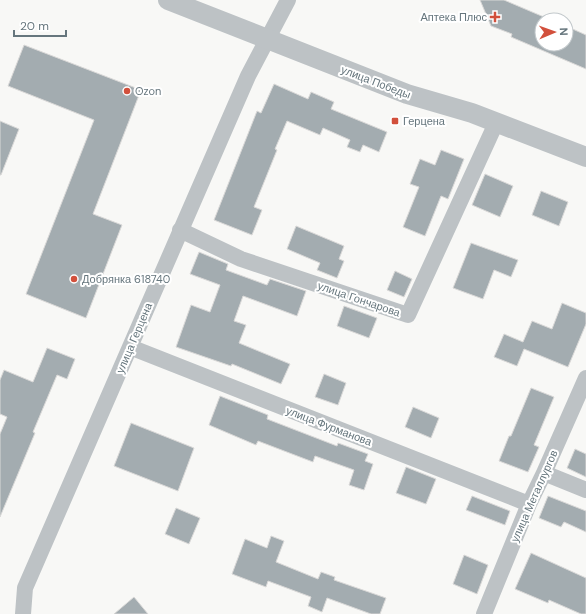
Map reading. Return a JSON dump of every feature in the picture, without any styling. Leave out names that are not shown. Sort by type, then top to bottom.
[{"type":"street","name":"улица Победы","points":[[168,0],[407,94],[472,113],[586,157]]},
{"type":"street","name":"улица Герцена","points":[[23,614],[25,588],[248,76],[288,0]]},
{"type":"street","name":"улица Гончарова","points":[[180,230],[241,259],[408,315],[496,123]]},
{"type":"street","name":"улица Фурманова","points":[[130,347],[529,504]]},
{"type":"street","name":"улица Металлургов","points":[[484,614],[529,504],[586,378]]},
{"type":"street","points":[[544,473],[586,490]]},
{"type":"building","points":[[480,0],[504,0],[534,13],[534,47],[511,37],[512,34],[491,26]]},
{"type":"building","points":[[574,30],[586,35],[586,69],[546,52],[574,52]]},
{"type":"building","points":[[24,45],[141,90],[93,214],[122,225],[86,318],[26,294],[94,120],[8,86]]},
{"type":"building","points":[[274,84],[308,99],[311,92],[334,102],[331,109],[387,132],[379,152],[363,145],[360,152],[347,147],[350,140],[323,128],[320,135],[287,121],[254,207],[262,210],[252,235],[214,220],[257,111],[261,113]]},
{"type":"building","points":[[0,121],[19,129],[1,175],[0,175]]},
{"type":"building","points":[[441,150],[464,159],[448,199],[441,196],[425,236],[403,227],[419,187],[410,184],[420,159],[435,165]]},
{"type":"building","points":[[485,174],[513,186],[500,217],[472,205]]},
{"type":"building","points":[[541,191],[568,202],[559,226],[532,215]]},
{"type":"building","points":[[296,226],[344,246],[339,259],[344,261],[337,278],[317,270],[320,263],[287,249]]},
{"type":"building","points":[[471,243],[518,260],[511,277],[494,270],[483,299],[453,288]]},
{"type":"building","points":[[199,252],[228,264],[226,270],[267,285],[270,279],[306,291],[297,316],[243,296],[234,321],[246,325],[239,343],[290,364],[281,384],[232,364],[231,366],[176,347],[191,305],[210,312],[220,285],[190,274]]},
{"type":"building","points":[[395,271],[412,279],[404,297],[387,290]]},
{"type":"building","points":[[562,303],[586,313],[586,324],[568,367],[524,349],[517,366],[494,357],[504,334],[523,342],[532,321],[552,329]]},
{"type":"building","points":[[344,306],[377,318],[369,338],[337,326]]},
{"type":"building","points":[[47,348],[75,359],[67,379],[57,375],[0,517],[0,434],[7,417],[0,414],[0,380],[4,370],[33,382]]},
{"type":"building","points":[[324,374],[346,383],[338,405],[315,397]]},
{"type":"building","points":[[531,388],[554,397],[534,445],[539,447],[528,472],[499,461]]},
{"type":"building","points":[[220,396],[268,415],[267,419],[337,446],[338,443],[368,454],[365,461],[373,464],[364,490],[349,485],[354,470],[315,456],[313,462],[258,441],[256,445],[209,425]]},
{"type":"building","points":[[413,407],[439,418],[431,438],[405,427]]},
{"type":"building","points":[[131,423],[194,448],[178,491],[114,466]]},
{"type":"building","points":[[575,449],[586,454],[586,477],[567,468]]},
{"type":"building","points":[[406,467],[436,479],[426,504],[396,493]]},
{"type":"building","points":[[472,496],[510,511],[505,525],[466,510]]},
{"type":"building","points":[[548,496],[586,511],[586,532],[564,522],[561,527],[539,518]]},
{"type":"building","points":[[176,508],[200,518],[189,544],[165,534]]},
{"type":"building","points":[[271,536],[284,541],[276,562],[318,579],[321,572],[335,577],[334,580],[386,598],[380,614],[371,614],[327,598],[322,612],[308,606],[311,597],[268,581],[266,587],[232,574],[245,539],[267,548]]},
{"type":"building","points":[[531,553],[586,578],[586,614],[581,614],[549,600],[548,603],[515,589]]},
{"type":"building","points":[[464,555],[488,565],[477,594],[453,584]]},
{"type":"building","points":[[134,597],[148,614],[114,614]]},
{"type":"place","name":"Аптека Плюс","points":[[495,17]]},
{"type":"place","name":"Ozon","points":[[127,91]]},
{"type":"place","name":"Герцена","points":[[395,121]]},
{"type":"place","name":"Добрянка 618740","points":[[74,279]]}]
